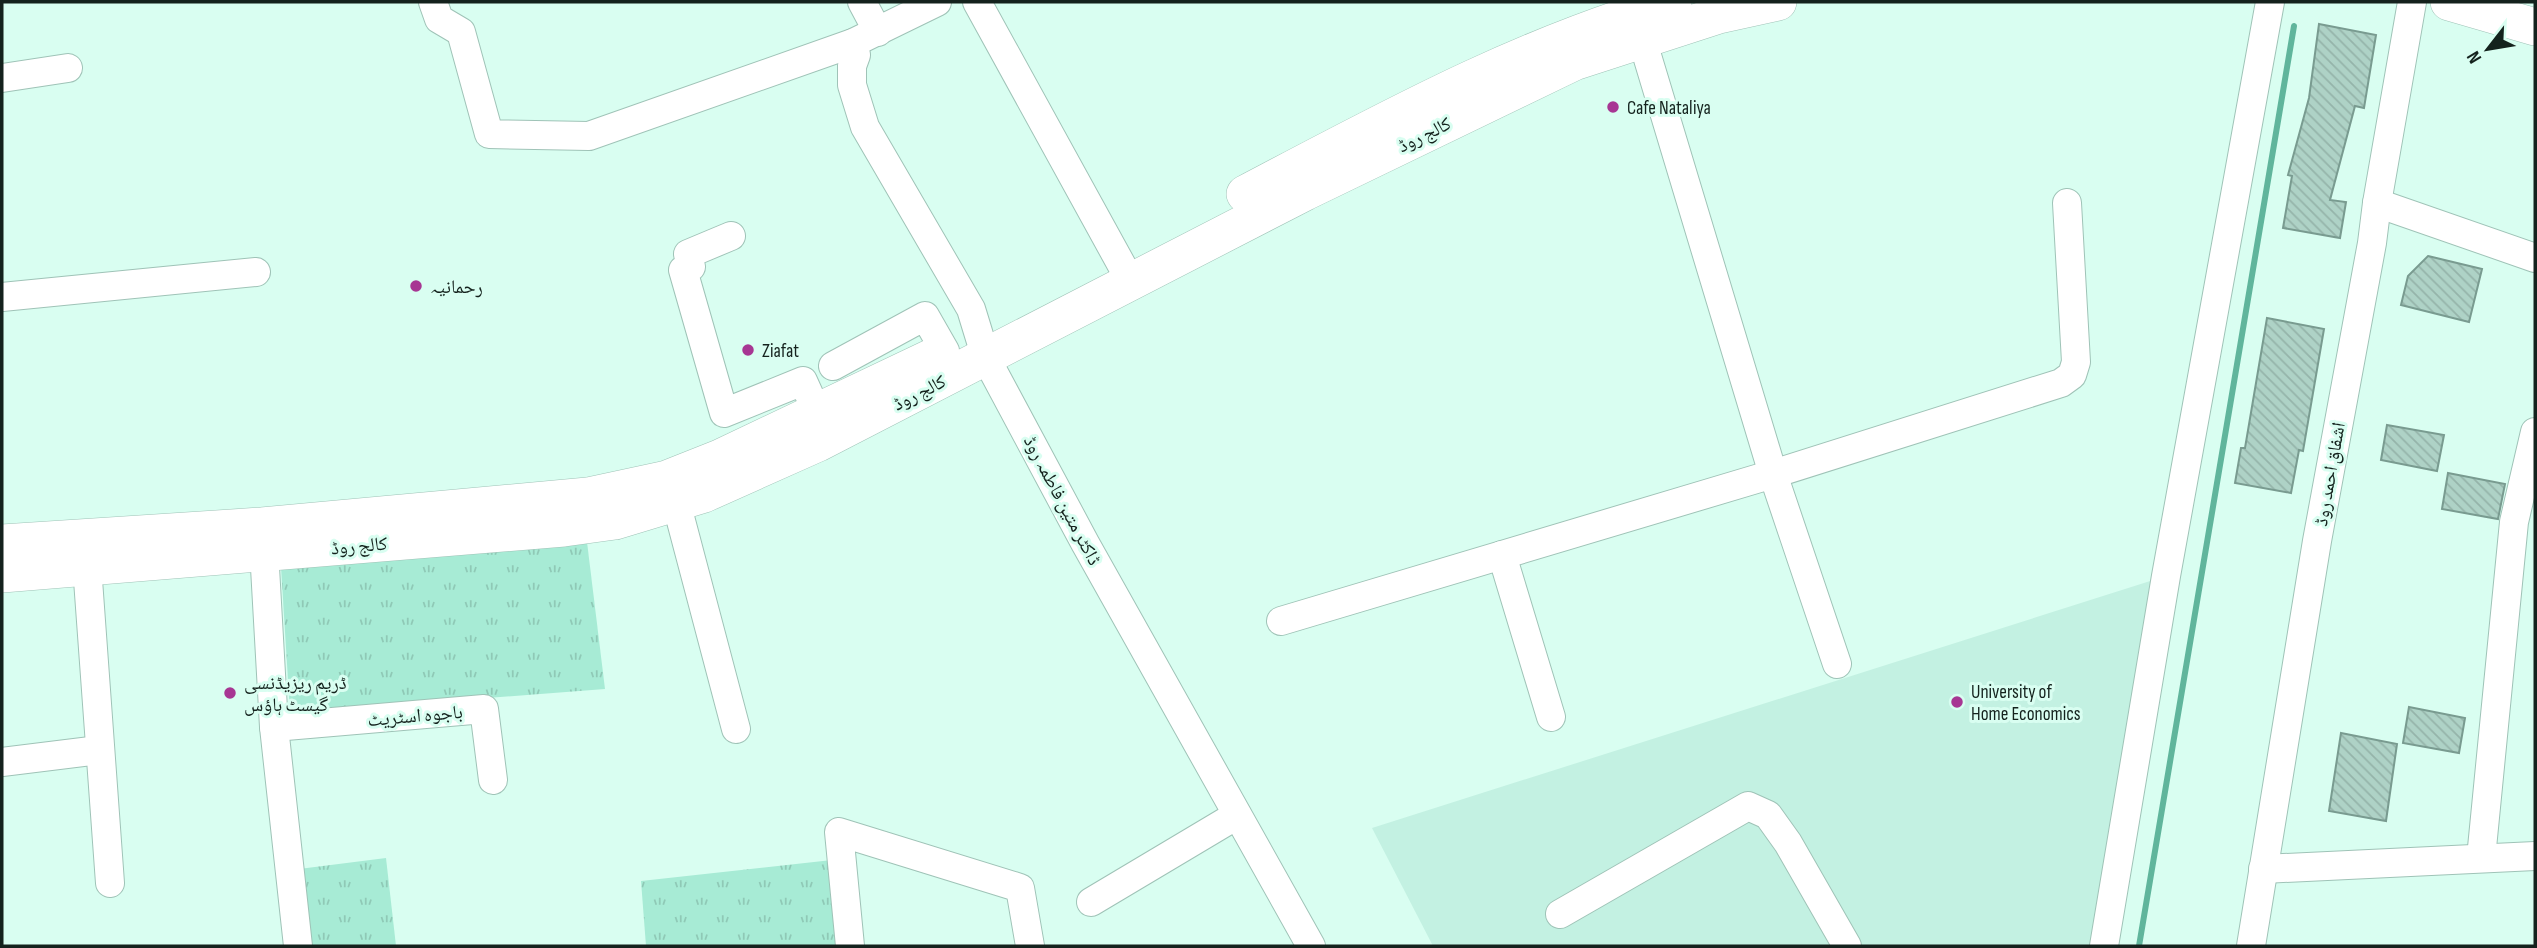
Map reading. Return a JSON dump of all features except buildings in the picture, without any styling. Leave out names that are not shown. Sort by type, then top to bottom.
[{"type":"main road","name":"کالج روڈ","points":[[2,543],[263,540],[564,528],[615,521],[676,502],[727,484],[818,443],[982,346],[1126,271],[1381,123],[1485,71],[1635,13],[1673,2]]},
{"type":"main road","name":"کالج روڈ","points":[[1126,271],[1305,192],[1574,62],[1719,15],[1778,2]]},
{"type":"main road","points":[[2449,2],[2535,27]]},
{"type":"main road","name":"کالج روڈ","points":[[2,574],[87,566],[588,496],[667,479],[720,458],[945,351],[982,346]]},
{"type":"street","points":[[433,2],[439,19],[461,32],[489,134],[589,136],[873,34],[927,6]]},
{"type":"street","points":[[862,2],[873,34]]},
{"type":"street","points":[[977,2],[1126,271]]},
{"type":"street","points":[[2104,946],[2166,576],[2270,2]]},
{"type":"street","name":"اشفاق احمد روڈ","points":[[2251,946],[2317,541],[2372,243],[2412,2]]},
{"type":"street","name":"ڈاکٹر متین فاطمہ روڈ","points":[[873,34],[856,55],[852,66],[852,85],[865,127],[971,309],[982,346],[1085,543],[1311,946]]},
{"type":"street","points":[[1642,39],[1773,474],[1836,664]]},
{"type":"street","points":[[2,78],[68,68]]},
{"type":"street","points":[[1281,621],[1773,474],[2061,383],[2072,375],[2076,362],[2067,203]]},
{"type":"street","points":[[2377,203],[2535,258]]},
{"type":"street","points":[[731,236],[688,254],[691,267],[683,270],[724,413],[803,382],[817,412]]},
{"type":"street","points":[[2,297],[256,272]]},
{"type":"street","points":[[833,366],[925,316],[945,351]]},
{"type":"street","points":[[2481,858],[2514,522],[2535,432]]},
{"type":"street","points":[[676,502],[736,729]]},
{"type":"street","points":[[263,540],[274,727],[298,946]]},
{"type":"street","points":[[1502,555],[1551,717]]},
{"type":"street","points":[[87,566],[110,883]]},
{"type":"street","name":"باجوہ اسٹریٹ","points":[[274,727],[484,709],[493,780]]},
{"type":"street","points":[[2,762],[99,750]]},
{"type":"street","points":[[1560,914],[1748,806],[1768,815],[1788,842],[1847,946]]},
{"type":"street","points":[[1091,902],[1237,815]]},
{"type":"street","points":[[850,946],[839,832],[1020,888],[1030,946]]},
{"type":"street","points":[[2263,869],[2535,856]]},
{"type":"shaded area","name":"University of Home Economics","points":[[2166,576],[2104,946],[1433,946],[1372,828]]},
{"type":"green space","points":[[587,542],[605,689],[290,713],[281,567]]},
{"type":"green space","points":[[386,858],[396,946],[310,946],[299,869]]},
{"type":"green space","points":[[841,859],[848,946],[646,946],[641,881]]},
{"type":"waterway","points":[[2139,946],[2294,26]]},
{"type":"place","name":"Cafe Nataliya","points":[[1613,107]]},
{"type":"place","name":"رحمانیہ","points":[[416,286]]},
{"type":"place","name":"Ziafat","points":[[748,350]]},
{"type":"place","name":"ڈریم ریزیڈنسی گیسٹ ہاؤس","points":[[230,693]]},
{"type":"place","name":"University of Home Economics","points":[[1957,702]]}]
